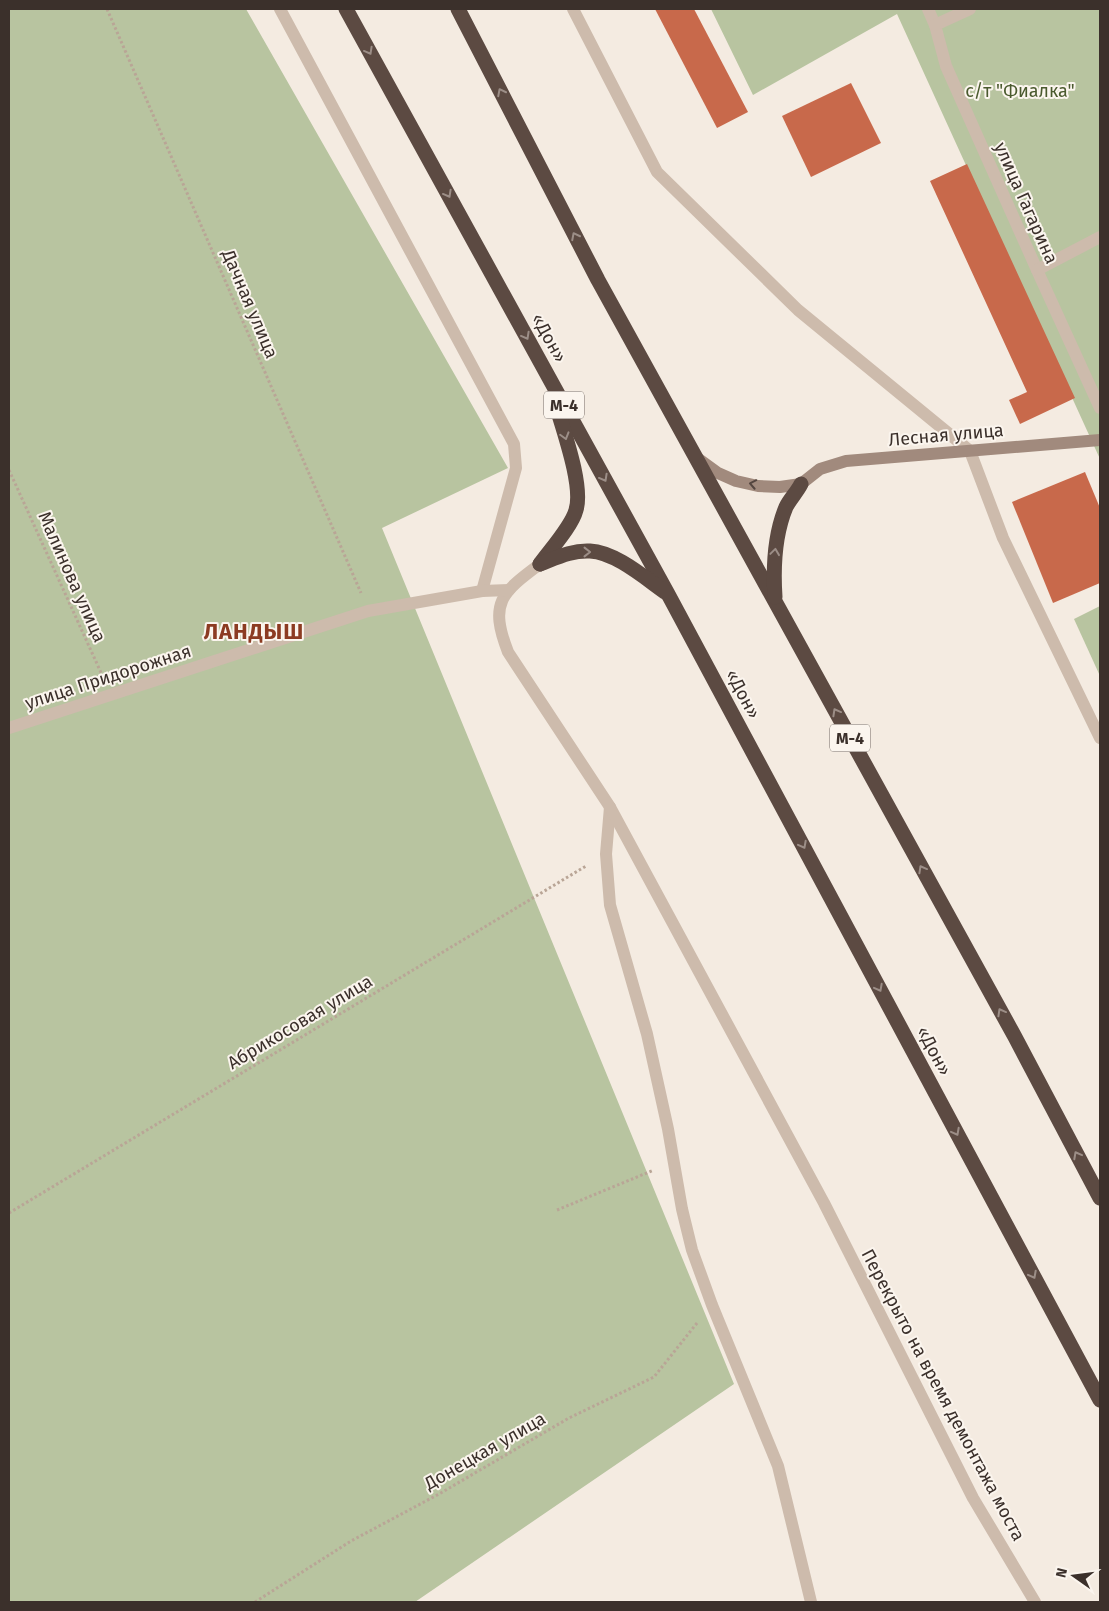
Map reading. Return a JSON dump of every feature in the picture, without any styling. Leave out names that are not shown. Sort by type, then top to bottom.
[{"type":"highway","name":"«Дон»","points":[[346,9],[668,594],[1100,1400]]},
{"type":"highway","name":"М-4","points":[[458,9],[598,280],[1010,1028],[1100,1198]]},
{"type":"highway","points":[[540,564],[577,510],[578,492],[572,463],[546,372]]},
{"type":"highway","points":[[775,601],[773,566],[778,532],[787,507],[802,484]]},
{"type":"highway","points":[[540,564],[572,552],[590,551],[607,555],[631,568],[668,594]]},
{"type":"street","points":[[280,9],[514,444],[516,468],[482,591]]},
{"type":"street","points":[[574,9],[657,172],[798,310],[970,451],[1003,538],[1100,738]]},
{"type":"street","name":"улица Гагарина","points":[[928,9],[935,25],[946,66],[1100,408]]},
{"type":"street","points":[[935,25],[970,9]]},
{"type":"street","points":[[1037,270],[1100,237]]},
{"type":"street","name":"Лесная улица","points":[[802,484],[820,469],[846,461],[1100,440]]},
{"type":"street","points":[[696,457],[718,473],[736,481],[758,486],[780,487],[802,484]]},
{"type":"street","points":[[509,590],[514,583],[540,564]]},
{"type":"street","name":"улица Придорожная","points":[[9,728],[368,611],[482,591],[509,590]]},
{"type":"street","name":"Перекрыто на время демонтажа моста","points":[[509,590],[504,596],[499,613],[500,632],[508,652],[610,807],[824,1203],[973,1498],[1035,1602]]},
{"type":"street","points":[[610,807],[606,854],[610,906],[648,1034],[668,1129],[682,1209],[692,1250],[712,1305],[778,1466],[811,1602]]},
{"type":"path","name":"Дачная улица","points":[[108,9],[368,611]]},
{"type":"path","name":"Малинова улица","points":[[9,470],[111,695]]},
{"type":"path","name":"Абрикосовая улица","points":[[9,1213],[606,854]]},
{"type":"path","points":[[557,1210],[673,1163]]},
{"type":"path","name":"Донецкая улица","points":[[255,1602],[351,1541],[439,1494],[569,1418],[654,1377],[712,1305]]},
{"type":"green space","points":[[9,9],[246,9],[508,468],[382,528],[734,1384],[415,1602],[9,1602]]},
{"type":"green space","name":"с/т \"Фиалка\"","points":[[711,9],[1100,9],[1100,459],[897,14],[753,95]]},
{"type":"green space","points":[[1100,606],[1100,676],[1074,619]]},
{"type":"building","points":[[655,9],[694,9],[748,112],[717,128]]},
{"type":"building","points":[[851,83],[881,143],[811,177],[782,116]]},
{"type":"building","points":[[967,164],[1075,398],[1020,424],[1009,400],[1027,392],[930,181]]},
{"type":"building","points":[[1085,472],[1100,508],[1100,583],[1053,603],[1012,502]]},
{"type":"district","name":"ЛАНДЫШ","points":[[254,631]]}]
